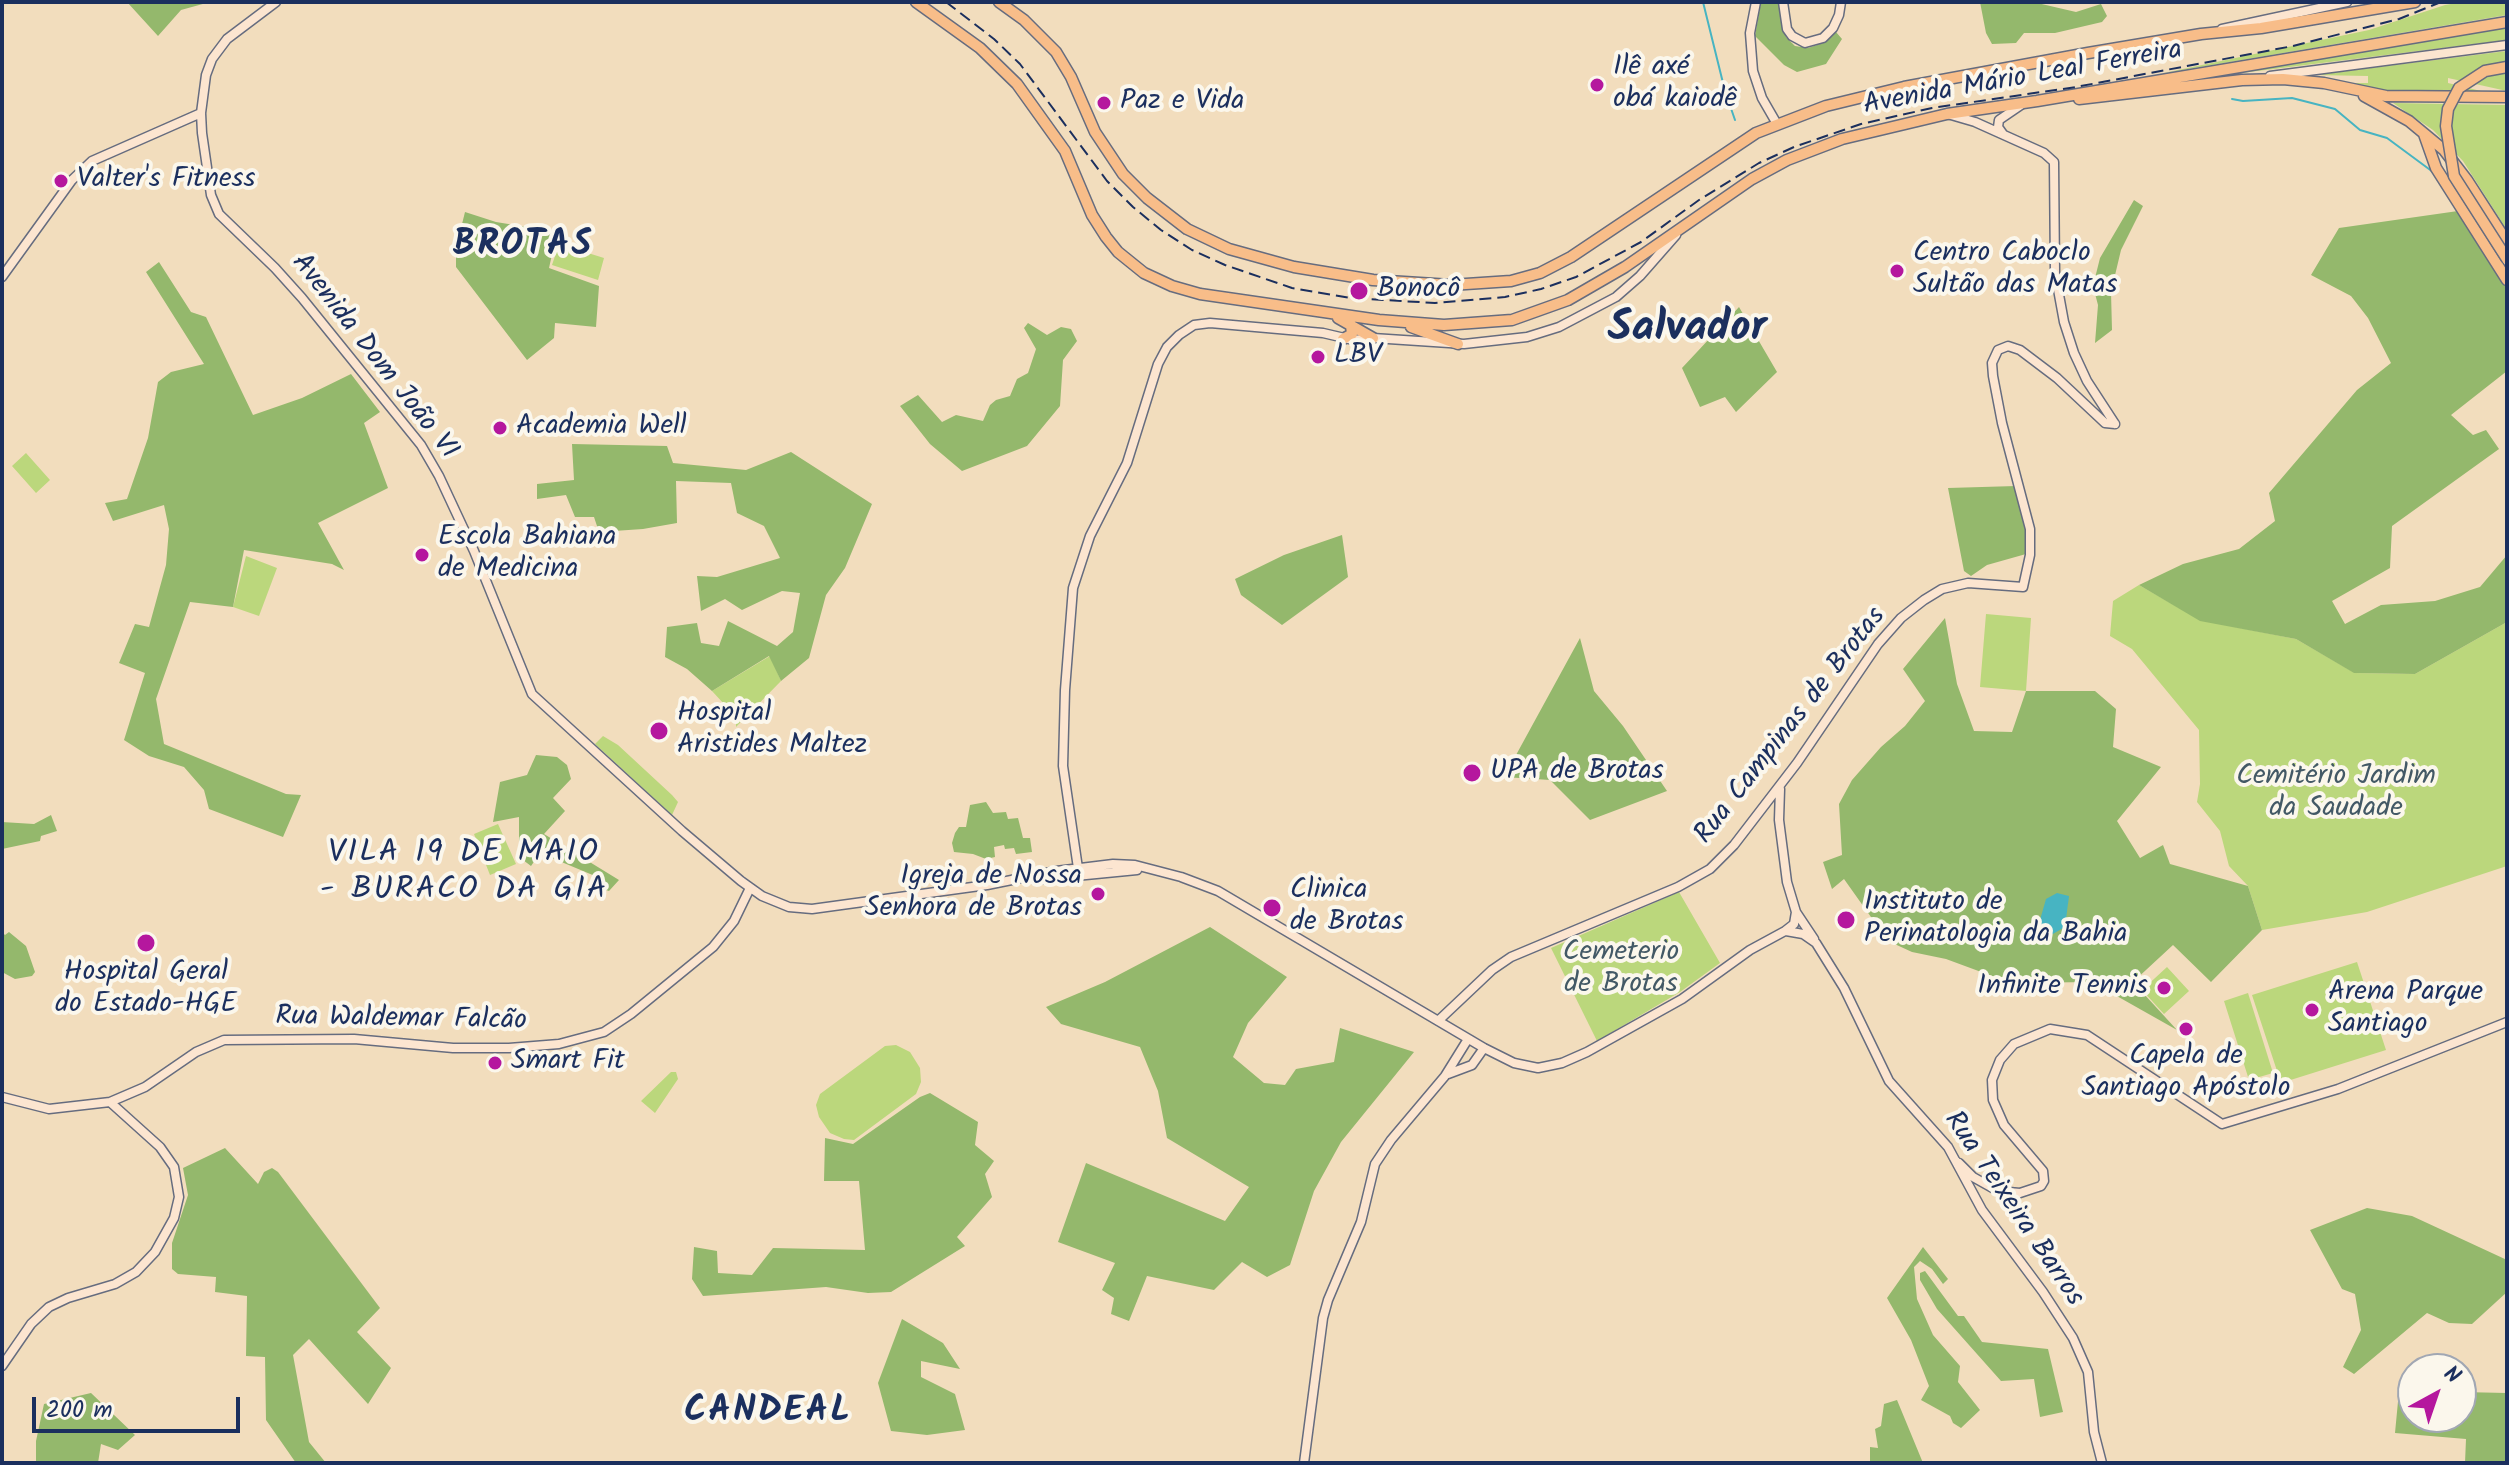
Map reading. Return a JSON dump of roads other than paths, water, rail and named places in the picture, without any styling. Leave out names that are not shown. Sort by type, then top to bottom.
[{"type":"highway","name":"Avenida Mário Leal Ferreira","points":[[916,2],[980,48],[1031,101],[1065,151],[1098,226],[1118,252],[1158,281],[1200,294],[1393,322],[1473,325],[1530,315],[1589,290],[1752,179],[1787,160],[1842,139],[1947,114],[2507,22]]},
{"type":"highway","name":"Avenida Mário Leal Ferreira","points":[[999,2],[1036,30],[1056,52],[1105,148],[1125,175],[1162,211],[1199,235],[1237,251],[1294,267],[1352,277],[1469,285],[1511,281],[1540,273],[1571,257],[1738,144],[1777,124],[1826,106],[1904,87],[2201,34],[2261,28],[2415,2]]},
{"type":"highway","points":[[2507,67],[2485,71],[2459,88],[2448,109],[2446,126],[2454,176],[2507,259]]},
{"type":"highway","points":[[2037,101],[2101,98],[2242,80],[2307,80],[2402,97],[2506,97]]},
{"type":"highway","points":[[2339,87],[2389,108],[2423,132],[2456,164],[2507,242]]},
{"type":"highway","points":[[2423,132],[2436,168],[2507,280]]},
{"type":"highway","points":[[1329,313],[1373,338]]},
{"type":"highway","points":[[1393,322],[1458,344]]},
{"type":"highway","points":[[1343,339],[1352,334],[1351,325]]},
{"type":"street","name":"Avenida Dom João VI","points":[[276,2],[235,32],[219,48],[206,75],[201,113],[211,195],[219,214],[302,298],[421,445],[474,551],[532,694],[682,831],[750,888],[775,903],[812,909],[1078,872],[1152,870],[1181,877],[1218,891],[1484,1048]]},
{"type":"street","points":[[1756,2],[1750,33],[1751,60],[1762,98],[1777,124]]},
{"type":"street","points":[[1783,2],[1787,29],[1792,36],[1805,43],[1823,38],[1833,28],[1841,2]]},
{"type":"street","points":[[2201,34],[2347,2]]},
{"type":"street","points":[[2242,80],[2507,45]]},
{"type":"street","points":[[2004,135],[1998,127],[1999,120],[2025,103]]},
{"type":"street","points":[[2,277],[72,180],[92,161],[201,113]]},
{"type":"street","points":[[1947,114],[1965,118],[2004,135]]},
{"type":"street","name":"Rua Campinas de Brotas","points":[[1438,1021],[1492,970],[1511,957],[1678,887],[1704,872],[1727,852],[1757,817],[1890,629],[1934,593],[1951,585],[1968,583],[2023,587],[2030,555],[2030,529],[2000,415],[1993,376],[1994,356],[2002,348],[2020,350],[2057,378],[2103,421],[2115,424],[2087,381],[2064,322],[2055,273],[2054,162],[2044,153],[2004,135]]},
{"type":"street","points":[[1078,872],[1063,766],[1073,588],[1090,536],[1127,463],[1158,364],[1167,347],[1194,325],[1210,323],[1323,333],[1343,339],[1458,344],[1498,342],[1543,333],[1616,297],[1640,276],[1684,225]]},
{"type":"street","name":"Rua Teixeira Barros","points":[[1781,784],[1779,820],[1787,882],[1796,912],[1844,988],[1889,1081],[1938,1133],[1959,1163],[1982,1210],[2043,1292],[2079,1350],[2090,1382],[2094,1432],[2102,1463]]},
{"type":"street","points":[[1757,817],[1769,813],[1779,820]]},
{"type":"street","name":"Rua Waldemar Falcão","points":[[2,1097],[49,1109],[110,1102],[145,1087],[196,1052],[224,1040],[354,1039],[453,1048],[509,1048],[559,1044],[604,1032],[631,1014],[713,947],[734,921],[750,888]]},
{"type":"street","points":[[1445,1076],[1475,1062],[1484,1048],[1525,1066],[1538,1068],[1562,1063],[1607,1042],[1682,999],[1750,950],[1785,931],[1795,922],[1796,912]]},
{"type":"street","points":[[1785,931],[1803,934],[1816,943]]},
{"type":"street","points":[[1959,1163],[1973,1177],[1998,1191],[2020,1193],[2041,1186],[2044,1176],[2041,1166],[2021,1148],[2004,1125],[1992,1091],[1995,1068],[2006,1051],[2037,1032],[2062,1029],[2087,1035],[2217,1121],[2227,1123],[2314,1097],[2507,1022]]},
{"type":"street","points":[[1304,1463],[1323,1318],[1355,1239],[1375,1164],[1391,1140],[1445,1076],[1468,1039]]},
{"type":"street","points":[[1457,1059],[1459,1065],[1467,1067]]},
{"type":"street","name":"Rua Waldemar Falcão","points":[[93,1105],[107,1106],[122,1113],[145,1087]]},
{"type":"street","points":[[2,1366],[31,1324],[49,1307],[115,1284],[136,1272],[155,1252],[169,1229],[179,1197],[174,1167],[166,1153],[110,1102]]},
{"type":"water","points":[[2057,893],[2069,896],[2065,927],[2044,939],[2040,920],[2046,899]]},
{"type":"waterway","points":[[1703,2],[1735,120]]},
{"type":"waterway","points":[[2232,99],[2292,98],[2335,109],[2360,130],[2387,138],[2433,172]]},
{"type":"railway","points":[[946,2],[994,39],[1020,64],[1107,181],[1161,230],[1192,250],[1292,288],[1350,298],[1435,303],[1505,297],[1576,277],[1641,242],[1699,200],[1759,163],[1794,147],[1861,124],[1932,108],[2076,87],[2293,46],[2399,19],[2441,2]]},
{"type":"place","name":"Ilê axé obá kaiodê","points":[[1597,85]]},
{"type":"place","name":"Paz e Vida","points":[[1104,103]]},
{"type":"place","name":"Valter's Fitness","points":[[61,181]]},
{"type":"place","name":"Centro Caboclo Sultão das Matas","points":[[1897,271]]},
{"type":"place","name":"Bonocô","points":[[1359,291]]},
{"type":"place","name":"LBV","points":[[1318,357]]},
{"type":"place","name":"Academia Well","points":[[500,428]]},
{"type":"place","name":"Escola Bahiana de Medicina","points":[[422,555]]},
{"type":"place","name":"Hospital Aristides Maltez","points":[[659,731]]},
{"type":"place","name":"UPA de Brotas","points":[[1472,773]]},
{"type":"place","name":"Igreja de Nossa Senhora de Brotas","points":[[1098,894]]},
{"type":"place","name":"Clinica de Brotas","points":[[1272,908]]},
{"type":"place","name":"Instituto de Perinatologia da Bahia","points":[[1846,920]]},
{"type":"place","name":"Hospital Geral do Estado-HGE","points":[[146,943]]},
{"type":"place","name":"Infinite Tennis","points":[[2164,988]]},
{"type":"place","name":"Arena Parque Santiago","points":[[2312,1010]]},
{"type":"place","name":"Capela de Santiago Apóstolo","points":[[2186,1029]]},
{"type":"place","name":"Smart Fit","points":[[495,1063]]},
{"type":"district","name":"BROTAS","points":[[523,248]]},
{"type":"district","name":"Salvador","points":[[1687,333]]},
{"type":"district","name":"VILA 19 DE MAIO - BURACO DA GIA","points":[[464,874]]},
{"type":"district","name":"CANDEAL","points":[[768,1414]]},
{"type":"park label","name":"Cemitério Jardim da Saudade","points":[[2336,794]]},
{"type":"park label","name":"Cemeterio de Brotas","points":[[1621,970]]}]
